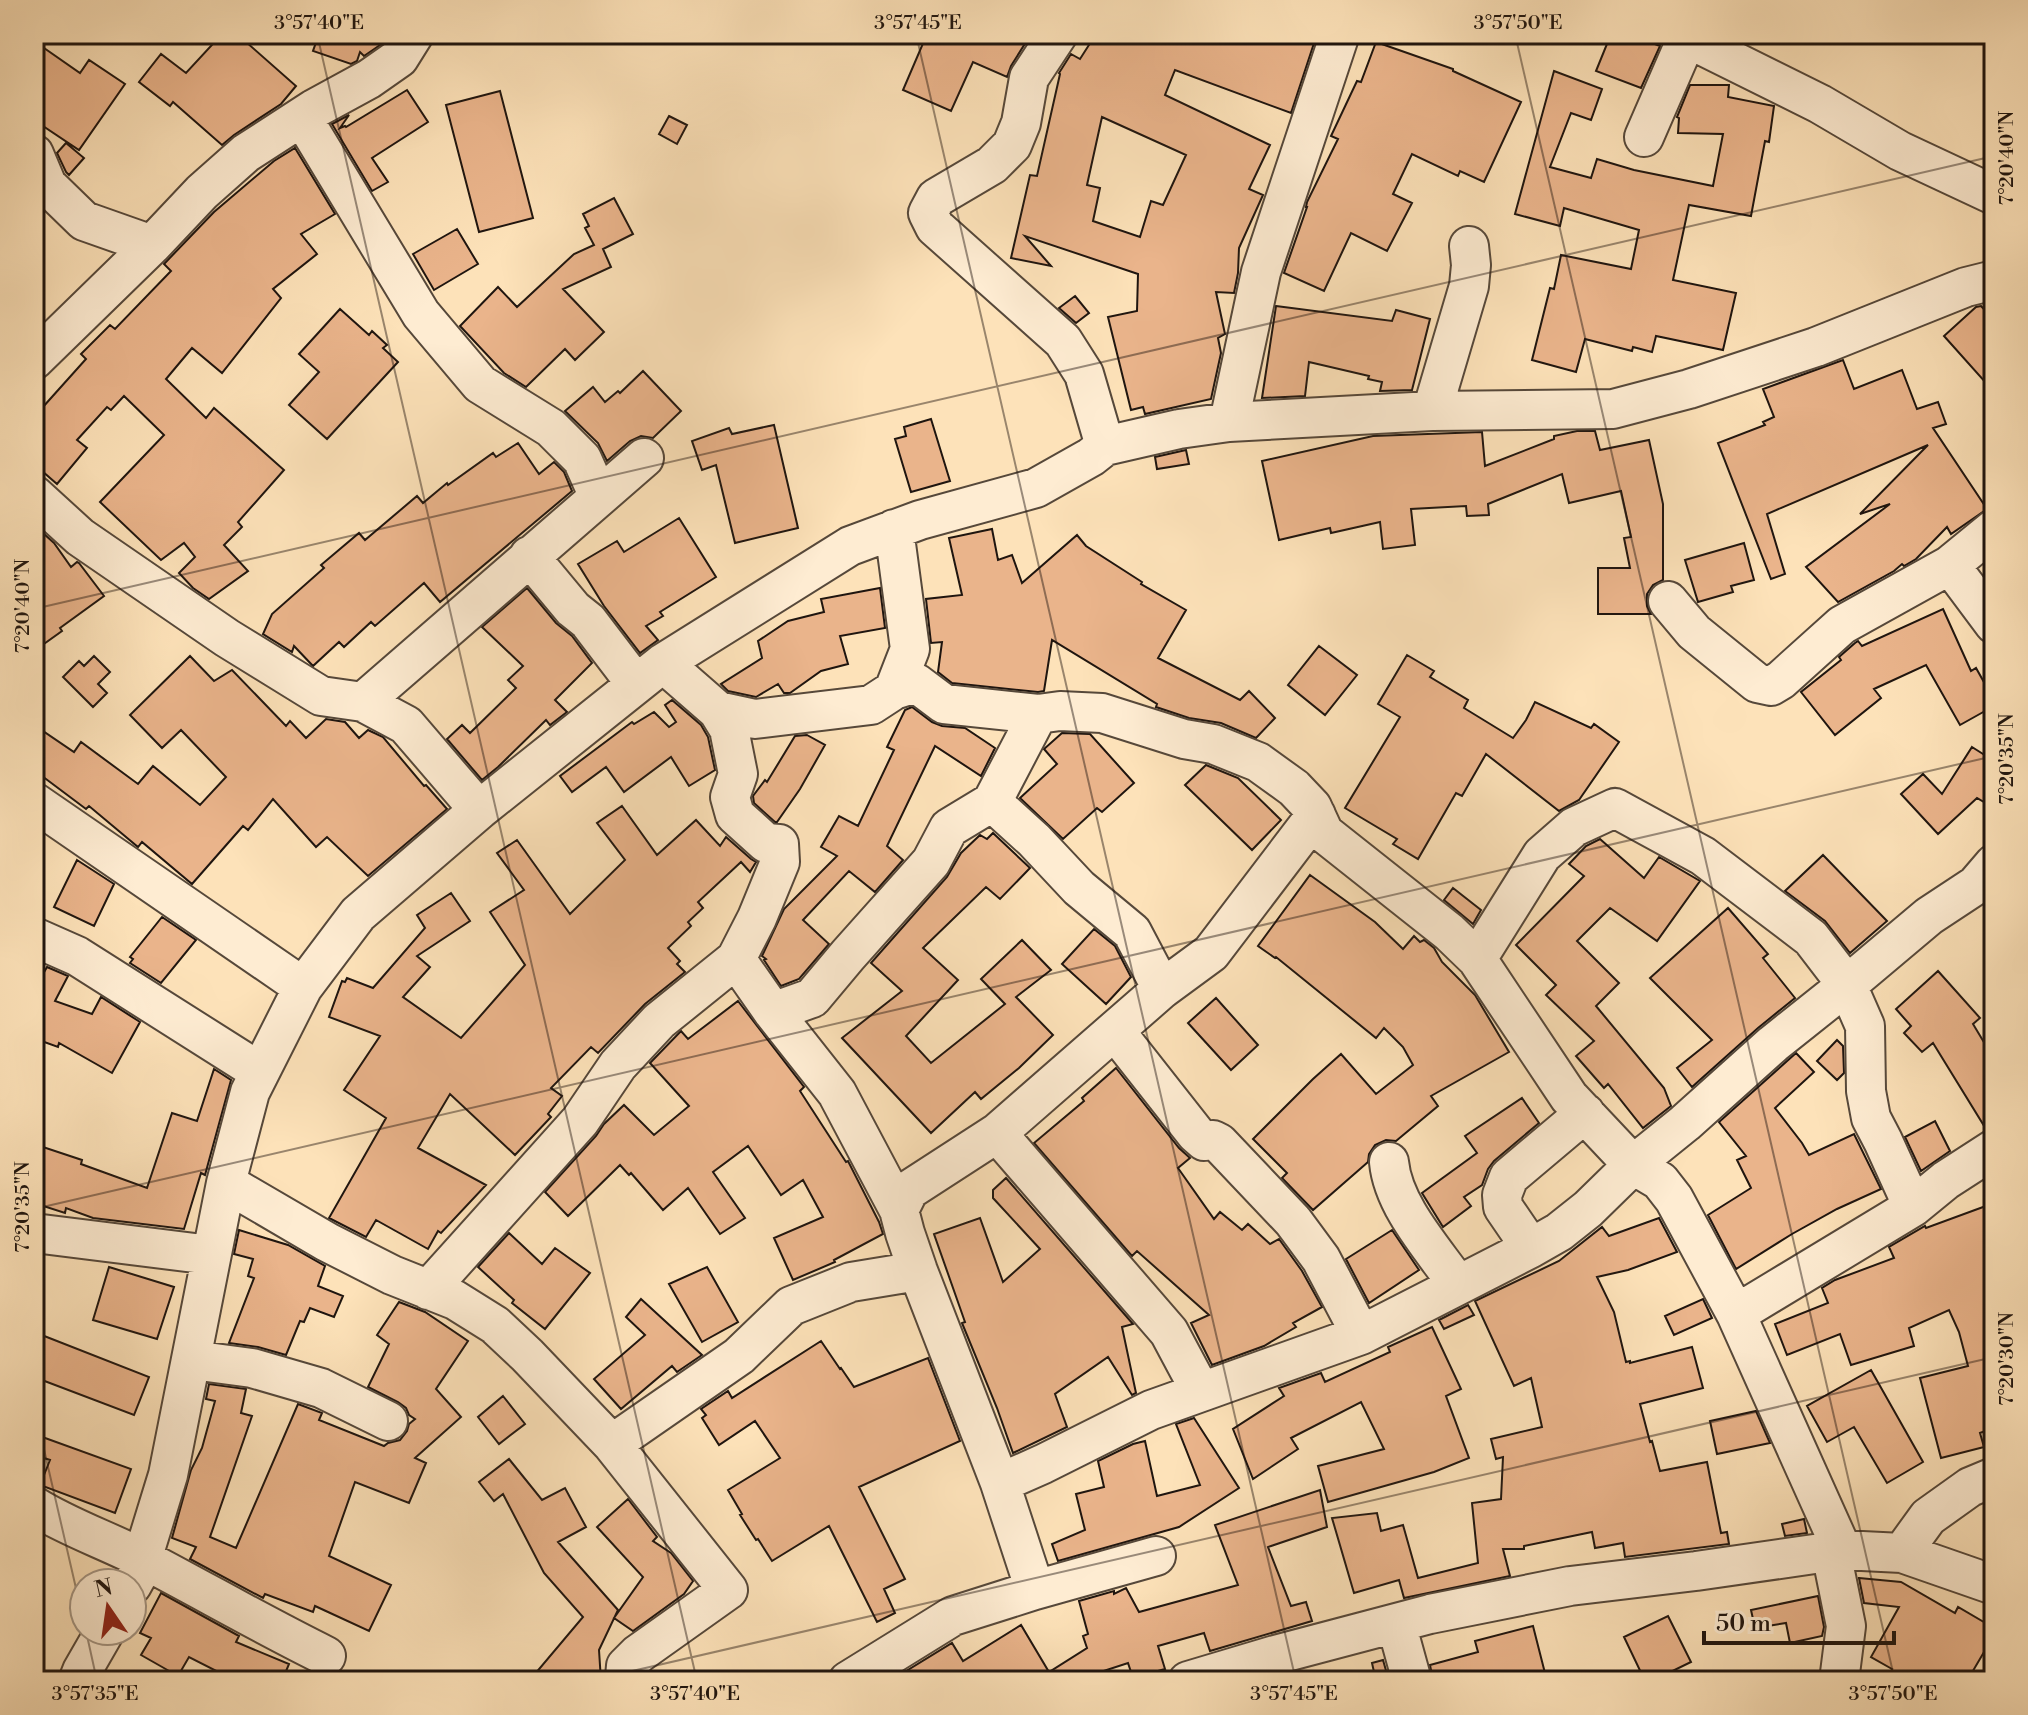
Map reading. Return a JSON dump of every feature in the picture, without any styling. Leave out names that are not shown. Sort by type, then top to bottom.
[{"type":"street","points":[[34,360],[202,192],[246,153],[399,58],[414,34]]},
{"type":"street","points":[[1058,34],[1029,78],[1021,123],[1012,145],[992,165],[936,198],[928,213],[935,227],[1063,341],[1084,374],[1105,446]]},
{"type":"street","points":[[1229,422],[1261,272],[1340,34]]},
{"type":"street","points":[[1644,137],[1683,36],[1820,104],[1900,151],[1994,195]]},
{"type":"street","points":[[302,117],[421,314],[480,384],[551,428],[582,459],[599,497]]},
{"type":"street","points":[[34,154],[47,185],[84,221],[152,245]]},
{"type":"street","points":[[1432,411],[1469,286],[1469,246]]},
{"type":"street","points":[[139,1567],[168,1475],[226,1183],[250,1092],[303,987],[358,914],[479,810],[650,674],[850,546],[920,520],[1036,488],[1105,446],[1179,429],[1229,422],[1432,411],[1613,409],[1689,389],[1802,352],[1966,287],[1994,280]]},
{"type":"street","points":[[363,702],[644,458]]},
{"type":"street","points":[[34,495],[80,537],[227,638],[321,696],[363,702],[406,725],[479,810]]},
{"type":"street","points":[[894,529],[910,649],[894,690]]},
{"type":"street","points":[[1668,601],[1694,632],[1757,683],[1771,686],[1842,625],[1950,565],[1994,529]]},
{"type":"street","points":[[529,556],[573,609],[650,674],[718,711],[755,719],[871,705],[894,690],[916,683],[944,704],[1038,714],[1060,711],[1102,713],[1184,739],[1213,744],[1258,762],[1294,788],[1312,807],[1324,833],[1449,932],[1477,959],[1569,1097],[1633,1165],[1660,1181],[1674,1199],[1736,1314],[1836,1551],[1846,1626],[1840,1668],[1871,1681]]},
{"type":"street","points":[[1950,565],[1994,624]]},
{"type":"street","points":[[428,1290],[580,1121],[618,1065],[659,1021],[736,959],[757,918],[780,862],[779,844],[766,843],[735,815],[730,797],[738,774],[729,729],[718,711]]},
{"type":"street","points":[[773,1012],[812,998],[931,862],[949,828],[992,802],[1038,714]]},
{"type":"street","points":[[34,802],[303,987]]},
{"type":"street","points":[[992,802],[1034,840],[1079,888],[1132,932],[1162,989]]},
{"type":"street","points":[[1477,959],[1542,855],[1574,827],[1615,808],[1703,856],[1811,938],[1847,985],[1865,1026],[1866,1091],[1871,1118],[1913,1207]]},
{"type":"street","points":[[899,1210],[909,1190],[997,1133],[1162,989],[1211,953],[1316,815]]},
{"type":"street","points":[[1000,1483],[1151,1410],[1361,1335],[1559,1232],[1773,1044],[1929,916],[1976,885],[1994,864]]},
{"type":"street","points":[[34,937],[77,956],[260,1072]]},
{"type":"street","points":[[736,959],[837,1093],[899,1210],[918,1271],[1000,1483],[1035,1590]]},
{"type":"street","points":[[1115,1031],[1196,1134],[1204,1141],[1219,1143],[1293,1221],[1321,1259],[1361,1335]]},
{"type":"street","points":[[1531,1248],[1503,1207],[1502,1195],[1509,1177],[1585,1113]]},
{"type":"street","points":[[997,1133],[1169,1332],[1201,1392]]},
{"type":"street","points":[[1736,1314],[1913,1207],[1946,1180],[1994,1149]]},
{"type":"street","points":[[1389,1162],[1399,1201],[1458,1285]]},
{"type":"street","points":[[226,1183],[327,1242],[392,1275],[455,1300],[495,1325],[612,1444],[728,1590],[638,1654],[626,1666],[625,1677],[628,1681]]},
{"type":"street","points":[[34,1233],[211,1255]]},
{"type":"street","points":[[612,1444],[739,1356],[791,1306],[851,1282],[918,1271]]},
{"type":"street","points":[[192,1360],[252,1368],[321,1388],[388,1421]]},
{"type":"street","points":[[1902,1553],[1928,1517],[1970,1487],[1994,1477]]},
{"type":"street","points":[[34,1506],[129,1567]]},
{"type":"street","points":[[1188,1681],[1396,1623],[1570,1586],[1836,1551],[1902,1553],[1994,1585]]},
{"type":"street","points":[[848,1681],[953,1616],[1156,1556]]},
{"type":"street","points":[[148,1577],[326,1656]]},
{"type":"street","points":[[1396,1623],[1412,1681]]},
{"type":"street","points":[[78,1681],[96,1647]]},
{"type":"building","points":[[222,34],[237,34],[296,86],[281,104],[222,145],[173,102],[170,106],[139,82],[161,54],[186,73]]},
{"type":"building","points":[[319,34],[388,34],[383,43],[364,56],[360,52],[357,61],[351,64],[313,51]]},
{"type":"building","points":[[927,34],[1031,34],[1007,77],[973,62],[951,111],[903,90]]},
{"type":"building","points":[[1096,34],[1317,34],[1291,113],[1175,70],[1165,95],[1270,145],[1249,189],[1263,195],[1239,248],[1234,293],[1216,292],[1225,334],[1218,338],[1221,353],[1211,399],[1145,414],[1143,407],[1131,410],[1108,317],[1137,311],[1138,274],[1025,236],[1051,266],[1011,258],[1030,175],[1037,176],[1059,73],[1071,54],[1080,59]],"holes":[[[1102,117],[1186,155],[1163,205],[1151,201],[1140,237],[1093,221],[1100,188],[1087,185]]]},
{"type":"building","points":[[1611,34],[1629,34],[1660,46],[1641,88],[1596,71]]},
{"type":"building","points":[[34,41],[80,73],[89,60],[125,84],[79,150],[34,120]]},
{"type":"building","points":[[1376,42],[1453,69],[1521,102],[1484,182],[1460,171],[1458,176],[1412,154],[1393,194],[1412,203],[1387,251],[1351,233],[1324,291],[1284,273],[1307,202],[1338,139],[1331,136],[1357,81],[1361,82]]},
{"type":"building","points":[[1554,71],[1602,89],[1591,120],[1571,113],[1550,167],[1591,178],[1597,159],[1713,186],[1723,134],[1678,133],[1677,117],[1690,85],[1729,85],[1728,97],[1774,106],[1769,142],[1765,141],[1751,216],[1689,205],[1673,280],[1736,293],[1723,350],[1656,336],[1652,352],[1633,347],[1632,351],[1585,339],[1576,372],[1532,360],[1561,255],[1631,269],[1639,230],[1564,208],[1560,226],[1515,214]]},
{"type":"building","points":[[407,90],[428,122],[372,158],[388,182],[372,191],[332,124],[349,115],[340,128],[346,127]]},
{"type":"building","points":[[500,91],[533,218],[479,232],[446,105]]},
{"type":"building","points":[[669,116],[687,125],[677,144],[659,134]]},
{"type":"building","points":[[66,143],[84,158],[69,175],[57,153]]},
{"type":"building","points":[[295,148],[335,214],[301,234],[317,254],[273,289],[281,298],[222,373],[192,348],[166,379],[206,418],[214,408],[284,470],[238,522],[242,527],[224,545],[248,571],[209,599],[179,573],[195,557],[184,543],[161,560],[100,502],[164,435],[124,396],[111,410],[107,407],[77,440],[87,448],[57,484],[34,464],[34,417],[86,359],[81,354],[110,325],[115,329],[171,271],[164,264],[214,212],[274,161]]},
{"type":"building","points":[[614,198],[633,234],[603,249],[611,267],[563,289],[604,332],[575,360],[565,349],[526,387],[504,373],[460,326],[498,287],[517,307],[574,254],[594,245],[585,228],[589,226],[583,214]]},
{"type":"building","points":[[457,229],[478,264],[434,290],[413,254]]},
{"type":"building","points":[[1075,296],[1089,313],[1076,323],[1059,308]]},
{"type":"building","points":[[1276,306],[1392,321],[1396,310],[1430,319],[1412,390],[1380,391],[1382,382],[1368,379],[1369,376],[1309,362],[1305,396],[1262,398]]},
{"type":"building","points":[[1981,306],[1994,320],[1994,392],[1944,336]]},
{"type":"building","points":[[340,309],[369,335],[372,331],[387,345],[383,348],[398,362],[327,439],[289,405],[319,372],[299,354]]},
{"type":"building","points":[[1843,360],[1854,389],[1902,370],[1917,409],[1938,402],[1946,424],[1933,428],[1987,509],[1951,534],[1947,527],[1916,559],[1838,602],[1806,567],[1890,504],[1860,514],[1928,445],[1767,514],[1785,574],[1771,579],[1718,443],[1765,425],[1763,422],[1774,417],[1763,389]]},
{"type":"building","points":[[643,371],[681,411],[653,438],[641,436],[630,441],[607,461],[598,443],[565,411],[593,387],[605,402],[618,391],[620,393]]},
{"type":"building","points":[[931,419],[950,481],[911,492],[895,439],[906,436],[904,427]]},
{"type":"building","points":[[774,425],[798,528],[735,543],[716,465],[702,470],[692,441],[729,428],[732,434]]},
{"type":"building","points":[[1595,431],[1600,450],[1649,440],[1663,504],[1663,580],[1653,585],[1647,594],[1651,614],[1598,614],[1598,568],[1630,568],[1624,538],[1631,537],[1621,491],[1569,503],[1562,474],[1488,504],[1489,515],[1467,516],[1466,506],[1411,509],[1415,545],[1383,549],[1380,522],[1331,533],[1330,528],[1279,540],[1262,461],[1373,436],[1482,432],[1485,466],[1554,439],[1554,436]]},
{"type":"building","points":[[518,443],[539,474],[554,462],[564,472],[572,491],[440,602],[424,583],[375,626],[371,622],[344,647],[339,642],[313,666],[294,646],[292,652],[263,634],[272,614],[324,568],[321,565],[359,533],[365,540],[417,496],[423,503],[493,453],[496,457]]},
{"type":"building","points":[[1186,450],[1189,464],[1157,469],[1155,457]]},
{"type":"building","points":[[679,518],[716,577],[660,612],[663,616],[646,626],[658,640],[640,653],[604,606],[578,564],[617,541],[624,552]]},
{"type":"building","points":[[34,525],[54,543],[71,567],[79,563],[104,596],[34,651]]},
{"type":"building","points":[[992,529],[998,560],[1012,555],[1022,583],[1077,535],[1086,546],[1141,584],[1186,610],[1158,658],[1240,700],[1249,691],[1275,718],[1256,738],[1221,723],[1189,718],[1156,707],[1157,704],[1052,640],[1044,691],[952,683],[938,672],[942,642],[931,643],[926,599],[962,595],[949,538]]},
{"type":"building","points":[[1744,543],[1754,580],[1731,586],[1733,592],[1698,602],[1685,560]]},
{"type":"building","points":[[527,588],[556,623],[572,636],[592,663],[555,700],[567,712],[550,725],[546,720],[482,780],[447,739],[462,725],[470,733],[516,688],[508,680],[523,666],[482,627]]},
{"type":"building","points":[[880,588],[885,628],[840,636],[848,664],[821,671],[790,693],[784,693],[778,684],[756,697],[728,691],[721,684],[762,658],[758,641],[788,621],[824,612],[821,599]]},
{"type":"building","points":[[1943,609],[1971,671],[1976,668],[1994,700],[1994,706],[1960,725],[1926,665],[1874,689],[1881,698],[1835,735],[1801,692],[1841,660],[1839,657],[1858,641],[1862,646]]},
{"type":"building","points":[[1319,646],[1357,675],[1325,715],[1288,685]]},
{"type":"building","points":[[1407,655],[1434,671],[1430,677],[1468,700],[1464,708],[1513,738],[1535,702],[1591,728],[1594,724],[1619,742],[1579,800],[1559,811],[1486,754],[1462,796],[1456,793],[1418,859],[1393,844],[1397,839],[1345,808],[1400,717],[1378,704]]},
{"type":"building","points":[[94,656],[110,672],[98,684],[107,693],[93,707],[63,677],[79,661],[84,666]]},
{"type":"building","points":[[190,656],[214,681],[232,670],[286,726],[290,721],[306,738],[326,719],[345,722],[359,738],[368,730],[383,737],[447,809],[368,876],[327,837],[316,847],[273,799],[248,830],[243,826],[192,884],[142,842],[138,847],[89,806],[86,809],[34,770],[34,725],[74,752],[81,742],[138,784],[153,766],[200,805],[226,777],[181,730],[162,748],[130,715]]},
{"type":"building","points":[[672,700],[701,725],[708,737],[715,770],[689,786],[671,757],[624,792],[606,767],[572,792],[560,776],[632,722],[634,724],[654,712],[669,727],[676,722],[665,705]]},
{"type":"building","points":[[912,707],[942,726],[965,728],[995,748],[981,776],[935,746],[887,846],[903,860],[875,892],[849,871],[803,920],[829,944],[799,979],[781,986],[762,956],[784,909],[837,856],[821,847],[839,816],[858,826],[894,750],[887,747],[905,710]]},
{"type":"building","points":[[1062,733],[1090,734],[1134,783],[1102,812],[1097,808],[1063,839],[1020,798],[1057,764],[1044,749]]},
{"type":"building","points":[[807,735],[825,745],[800,789],[775,822],[754,803],[753,796],[765,780],[767,782],[795,736]]},
{"type":"building","points":[[1972,747],[1994,761],[1994,808],[1977,798],[1938,834],[1901,794],[1923,774],[1942,794]]},
{"type":"building","points":[[1206,765],[1238,778],[1281,820],[1252,850],[1185,785]]},
{"type":"building","points":[[622,806],[657,855],[696,820],[720,846],[726,837],[756,862],[750,872],[741,862],[698,902],[703,908],[688,922],[691,926],[668,948],[685,972],[645,1004],[598,1053],[591,1047],[551,1088],[562,1096],[548,1114],[551,1117],[515,1155],[450,1094],[418,1148],[486,1185],[441,1233],[438,1231],[428,1249],[376,1220],[366,1237],[329,1218],[386,1118],[344,1090],[380,1036],[329,1017],[342,981],[345,982],[347,978],[373,988],[425,928],[417,915],[451,893],[470,921],[417,956],[430,967],[403,997],[461,1038],[525,965],[490,912],[524,890],[497,853],[517,840],[570,914],[625,860],[597,823]]},
{"type":"building","points":[[993,833],[1030,868],[1000,899],[986,887],[923,948],[958,980],[906,1036],[931,1063],[1005,1004],[981,979],[1022,940],[1051,970],[1016,997],[1053,1035],[981,1099],[975,1092],[931,1133],[842,1038],[902,991],[871,963],[947,877],[961,853],[980,835],[987,839]]},
{"type":"building","points":[[1600,839],[1644,878],[1659,857],[1700,881],[1657,941],[1610,908],[1577,941],[1619,983],[1596,1006],[1664,1088],[1671,1106],[1643,1128],[1608,1084],[1604,1088],[1576,1056],[1594,1041],[1546,995],[1556,985],[1516,945],[1584,876],[1569,864],[1586,846]]},
{"type":"building","points":[[1823,855],[1887,921],[1850,953],[1825,921],[1785,891]]},
{"type":"building","points":[[77,860],[114,884],[94,926],[54,907]]},
{"type":"building","points":[[1310,875],[1375,922],[1403,949],[1414,936],[1434,948],[1442,962],[1475,995],[1509,1052],[1431,1096],[1438,1106],[1396,1141],[1386,1140],[1375,1145],[1368,1162],[1313,1210],[1282,1178],[1287,1173],[1253,1139],[1341,1054],[1376,1094],[1413,1065],[1403,1047],[1384,1028],[1376,1038],[1258,946]]},
{"type":"building","points":[[1453,888],[1481,910],[1473,924],[1444,900]]},
{"type":"building","points":[[1728,908],[1768,954],[1763,958],[1795,998],[1692,1087],[1677,1068],[1712,1040],[1650,978]]},
{"type":"building","points":[[162,917],[196,940],[161,983],[130,963],[133,959],[130,957]]},
{"type":"building","points":[[1094,929],[1115,946],[1131,977],[1106,1004],[1062,964]]},
{"type":"building","points":[[47,967],[68,976],[55,1001],[92,1014],[101,997],[140,1022],[112,1073],[59,1043],[58,1047],[36,1039],[34,1043],[34,990]]},
{"type":"building","points":[[1938,971],[1980,1018],[1973,1024],[1994,1059],[1994,1127],[1986,1129],[1933,1043],[1922,1052],[1904,1033],[1911,1026],[1896,1009]]},
{"type":"building","points":[[1216,998],[1258,1045],[1231,1070],[1188,1023]]},
{"type":"building","points":[[738,1001],[804,1087],[800,1091],[848,1161],[883,1234],[835,1262],[793,1280],[774,1238],[823,1217],[803,1180],[781,1195],[748,1146],[713,1172],[745,1218],[720,1234],[688,1188],[663,1210],[631,1173],[629,1175],[620,1165],[568,1216],[545,1192],[624,1105],[654,1135],[689,1106],[650,1063],[681,1031],[688,1039]]},
{"type":"building","points":[[1837,1040],[1843,1046],[1844,1073],[1837,1080],[1817,1061]]},
{"type":"building","points":[[1796,1053],[1814,1072],[1775,1108],[1809,1155],[1854,1134],[1881,1189],[1837,1209],[1736,1269],[1708,1215],[1751,1188],[1737,1160],[1746,1156],[1719,1122]]},
{"type":"building","points":[[1116,1068],[1190,1158],[1178,1168],[1214,1219],[1220,1212],[1242,1230],[1248,1224],[1270,1244],[1279,1239],[1322,1307],[1293,1323],[1296,1327],[1264,1346],[1212,1365],[1191,1323],[1209,1315],[1137,1251],[1132,1256],[1034,1143],[1084,1101],[1082,1098]]},
{"type":"building","points":[[214,1069],[231,1080],[205,1175],[201,1173],[184,1229],[93,1218],[66,1208],[65,1213],[34,1203],[34,1165],[40,1146],[147,1188],[172,1113],[197,1121]]},
{"type":"building","points":[[1522,1098],[1539,1123],[1494,1161],[1482,1185],[1464,1197],[1471,1206],[1443,1227],[1422,1193],[1477,1153],[1465,1136]]},
{"type":"building","points":[[1935,1121],[1950,1151],[1921,1171],[1905,1137]]},
{"type":"building","points":[[1006,1178],[1133,1324],[1122,1327],[1136,1393],[1132,1395],[1108,1357],[1055,1394],[1067,1427],[1013,1453],[962,1323],[965,1322],[934,1234],[980,1218],[1003,1282],[1040,1249],[993,1198],[993,1190]]},
{"type":"building","points":[[1994,1203],[1994,1428],[1980,1433],[1984,1447],[1941,1458],[1920,1378],[1968,1366],[1959,1332],[1949,1310],[1909,1328],[1914,1346],[1851,1365],[1840,1334],[1787,1355],[1775,1324],[1828,1303],[1822,1288],[1894,1258],[1889,1247],[1925,1226]]},
{"type":"building","points":[[1659,1218],[1677,1252],[1628,1270],[1597,1277],[1614,1312],[1626,1362],[1692,1347],[1703,1388],[1640,1404],[1660,1471],[1707,1462],[1721,1533],[1727,1532],[1729,1544],[1625,1557],[1623,1543],[1595,1548],[1592,1532],[1524,1546],[1524,1549],[1503,1549],[1510,1576],[1404,1598],[1399,1580],[1354,1593],[1332,1518],[1377,1513],[1381,1531],[1403,1525],[1418,1578],[1478,1563],[1472,1503],[1501,1499],[1503,1457],[1496,1459],[1491,1439],[1542,1427],[1531,1378],[1514,1386],[1475,1301],[1559,1261],[1602,1227],[1609,1236]]},
{"type":"building","points":[[239,1230],[288,1245],[325,1266],[318,1286],[343,1296],[334,1317],[310,1308],[304,1322],[300,1321],[286,1355],[229,1343],[254,1278],[248,1276],[253,1259],[234,1254]]},
{"type":"building","points":[[1392,1230],[1419,1270],[1369,1303],[1346,1259]]},
{"type":"building","points":[[509,1233],[542,1264],[555,1248],[590,1273],[545,1329],[512,1303],[514,1300],[478,1267]]},
{"type":"building","points":[[109,1267],[174,1287],[157,1339],[93,1320]]},
{"type":"building","points":[[707,1267],[738,1322],[702,1342],[669,1284]]},
{"type":"building","points":[[641,1299],[702,1355],[677,1372],[672,1366],[621,1409],[594,1379],[645,1335],[626,1317]]},
{"type":"building","points":[[1703,1299],[1712,1318],[1674,1335],[1665,1316]]},
{"type":"building","points":[[399,1302],[425,1312],[468,1341],[436,1389],[461,1417],[415,1458],[426,1463],[409,1503],[355,1482],[329,1556],[391,1585],[369,1631],[315,1606],[313,1612],[265,1594],[263,1598],[190,1559],[196,1547],[172,1538],[215,1401],[206,1399],[209,1384],[246,1389],[241,1413],[252,1416],[210,1537],[236,1548],[298,1404],[322,1413],[319,1420],[384,1446],[400,1440],[415,1419],[398,1402],[368,1387],[389,1344],[377,1335]]},
{"type":"building","points":[[1468,1305],[1474,1315],[1444,1329],[1439,1320]]},
{"type":"building","points":[[1432,1327],[1461,1389],[1446,1396],[1469,1458],[1434,1472],[1328,1502],[1318,1466],[1384,1449],[1361,1402],[1291,1438],[1298,1449],[1253,1479],[1233,1429],[1284,1396],[1279,1388],[1321,1373],[1325,1382],[1390,1352],[1388,1347]]},
{"type":"building","points":[[34,1332],[149,1377],[134,1415],[34,1377]]},
{"type":"building","points":[[821,1341],[854,1387],[928,1358],[960,1441],[859,1487],[905,1579],[884,1589],[895,1613],[877,1622],[829,1526],[772,1561],[740,1515],[728,1490],[780,1458],[755,1421],[719,1445],[702,1418],[706,1415],[701,1409],[728,1391],[732,1398]]},
{"type":"building","points":[[1871,1370],[1923,1462],[1887,1483],[1854,1427],[1827,1442],[1807,1406]]},
{"type":"building","points":[[503,1396],[525,1424],[499,1444],[478,1417]]},
{"type":"building","points":[[1756,1411],[1770,1443],[1717,1454],[1710,1421]]},
{"type":"building","points":[[1194,1418],[1239,1488],[1179,1527],[1058,1561],[1052,1544],[1085,1530],[1076,1494],[1104,1487],[1098,1461],[1145,1441],[1157,1496],[1200,1485],[1176,1424]]},
{"type":"building","points":[[34,1434],[131,1469],[115,1513],[40,1485],[50,1460],[34,1455]]},
{"type":"building","points":[[509,1459],[542,1500],[565,1488],[586,1527],[558,1542],[618,1610],[599,1650],[601,1681],[529,1681],[583,1617],[544,1573],[503,1494],[494,1501],[479,1482]]},
{"type":"building","points":[[1320,1490],[1327,1527],[1268,1547],[1291,1606],[1306,1602],[1312,1621],[1210,1651],[1204,1633],[1158,1646],[1165,1669],[1133,1678],[1128,1663],[1073,1681],[890,1681],[952,1643],[963,1661],[1021,1625],[1049,1672],[1087,1648],[1083,1636],[1088,1634],[1079,1601],[1114,1591],[1114,1594],[1126,1588],[1139,1612],[1238,1585],[1215,1525]]},
{"type":"building","points":[[628,1499],[657,1537],[653,1541],[671,1553],[693,1581],[684,1594],[633,1631],[614,1618],[643,1577],[597,1527]]},
{"type":"building","points":[[1804,1519],[1807,1533],[1785,1536],[1782,1524]]},
{"type":"building","points":[[1859,1578],[1901,1582],[1955,1613],[1958,1607],[1994,1628],[1994,1635],[1967,1681],[1884,1681],[1892,1669],[1871,1657],[1899,1607],[1864,1603]]},
{"type":"building","points":[[161,1593],[239,1636],[236,1642],[289,1664],[282,1681],[236,1681],[189,1657],[178,1676],[141,1655],[151,1638],[148,1637],[148,1618]]},
{"type":"building","points":[[1818,1596],[1824,1627],[1822,1636],[1790,1643],[1786,1623],[1755,1628],[1751,1610]]},
{"type":"building","points":[[1668,1616],[1691,1662],[1652,1681],[1645,1681],[1624,1637]]},
{"type":"building","points":[[1533,1626],[1547,1681],[1433,1681],[1430,1665],[1478,1652],[1475,1641]]},
{"type":"building","points":[[1383,1660],[1389,1681],[1376,1681],[1372,1663]]}]
